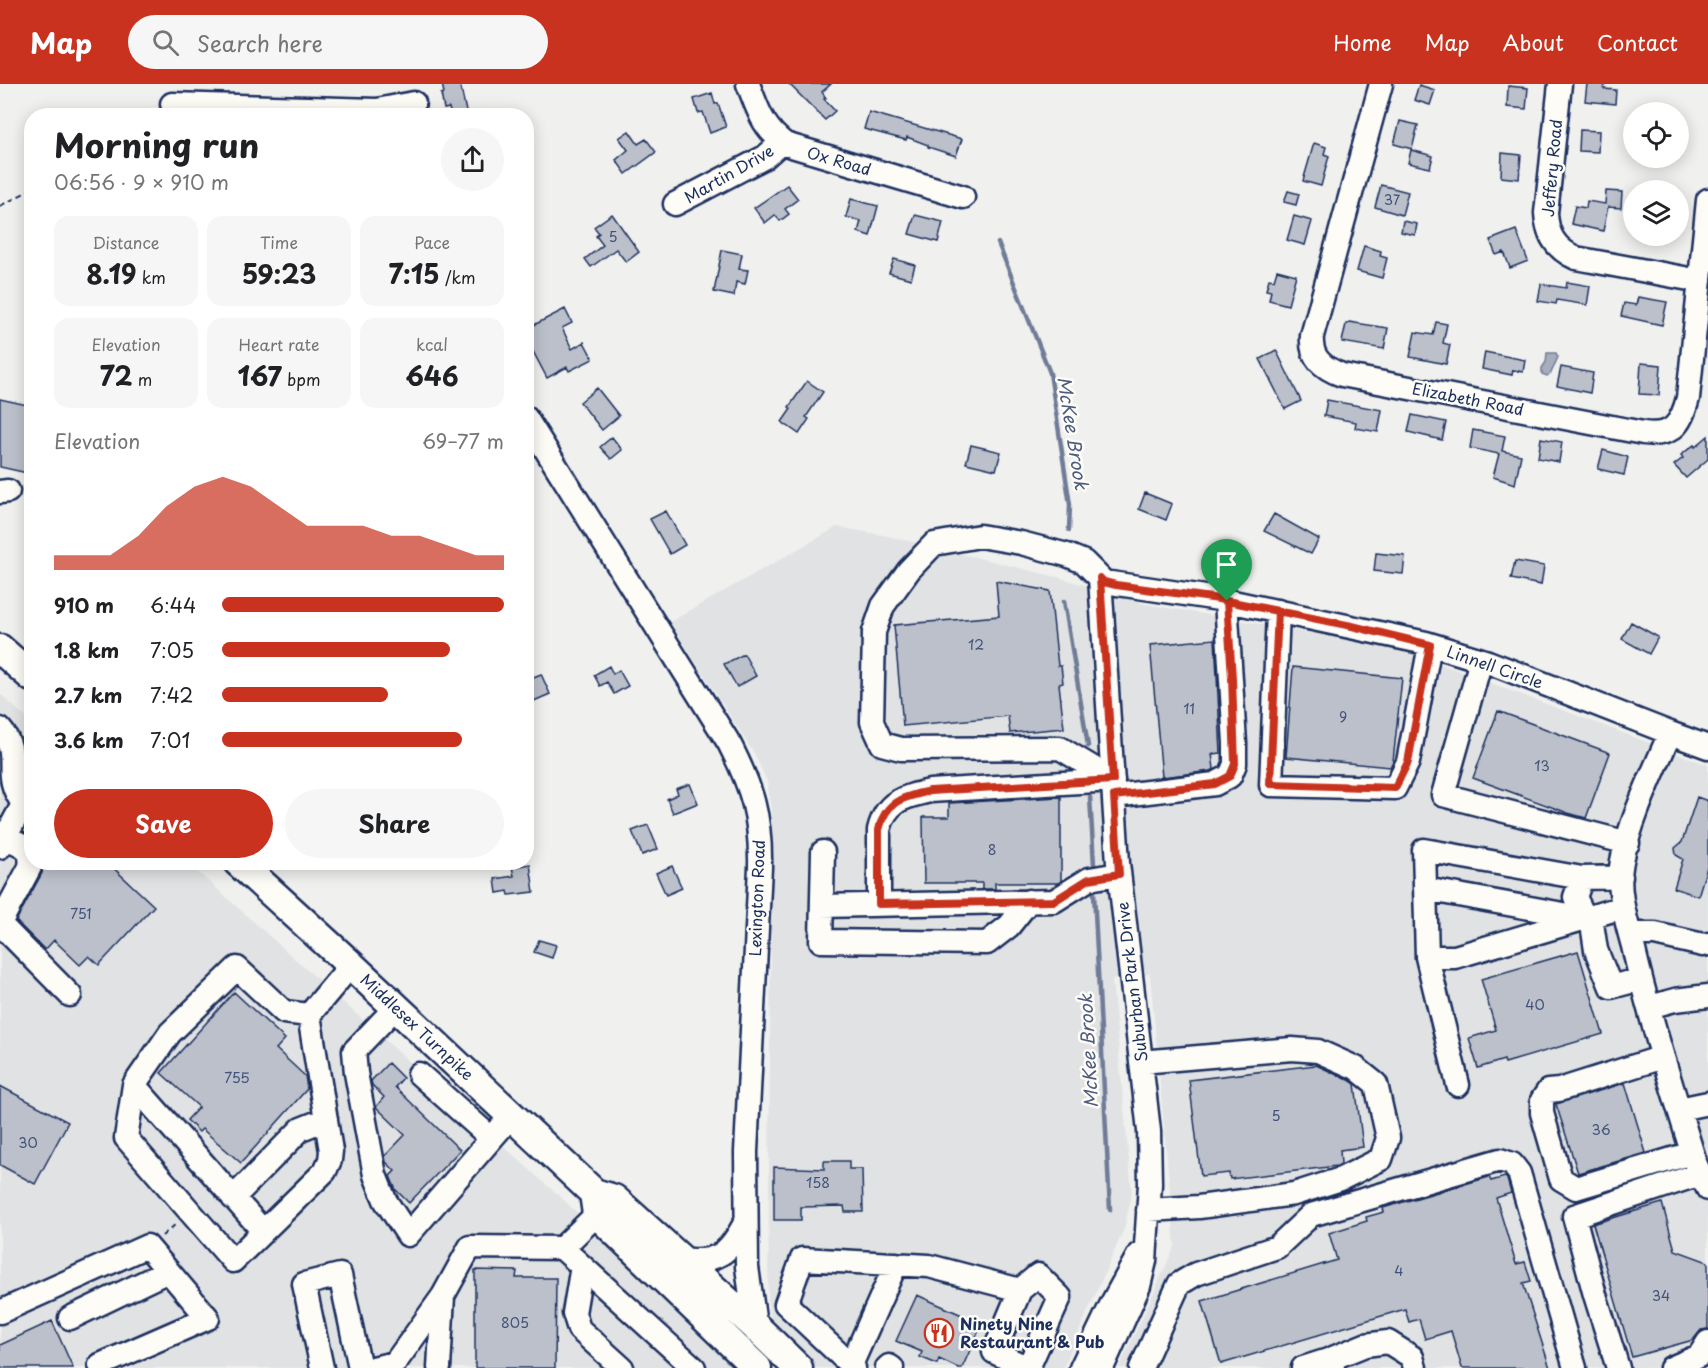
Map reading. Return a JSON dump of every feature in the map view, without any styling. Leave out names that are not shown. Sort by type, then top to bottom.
[{"type":"main road","points":[[0,650],[24,671]]},
{"type":"main road","name":"Middlesex Turnpike","points":[[247,870],[511,1116],[755,1367]]},
{"type":"main road","name":"Middlesex Turnpike","points":[[595,1203],[614,1199],[798,1368]]},
{"type":"street","name":"Ox Road","points":[[748,84],[762,120],[772,134],[792,148],[963,197]]},
{"type":"street","name":"Elizabeth Road","points":[[1381,84],[1312,336],[1314,355],[1330,371],[1643,433],[1663,434],[1677,424],[1683,416],[1688,399],[1708,200]]},
{"type":"street","name":"Jeffery Road","points":[[1560,84],[1546,213],[1551,237],[1566,254],[1576,258],[1700,281]]},
{"type":"street","points":[[385,108],[413,101]]},
{"type":"street","points":[[172,104],[309,108]]},
{"type":"street","name":"Martin Drive","points":[[675,204],[765,157],[782,142]]},
{"type":"street","name":"Lexington Road","points":[[534,431],[729,743],[747,779],[756,807],[760,837],[746,1152],[747,1267],[756,1327],[755,1367]]},
{"type":"street","name":"Linnell Circle","points":[[1114,788],[1060,748],[901,749],[882,744],[872,722],[874,632],[883,606],[909,570],[934,544],[980,536],[1021,543],[1084,562],[1104,582],[1116,585],[1227,601],[1430,645],[1481,660],[1708,747]]},
{"type":"street","name":"Suburban Park Drive","points":[[1100,578],[1119,874],[1149,1131],[1150,1184],[1145,1261],[1139,1286],[1102,1368]]},
{"type":"street","points":[[879,904],[879,830],[882,818],[888,809],[901,799],[930,791],[1215,784],[1230,776],[1235,764],[1227,601]]},
{"type":"street","points":[[1278,611],[1270,784],[1395,788],[1408,762],[1430,645]]},
{"type":"street","points":[[1481,660],[1443,795],[1628,843]]},
{"type":"street","points":[[0,729],[9,743],[6,782],[12,794],[24,795]]},
{"type":"street","points":[[1618,1368],[1574,1216],[1704,1182],[1696,1144],[1678,1109],[1648,1007],[1623,907],[1621,862],[1670,733]]},
{"type":"street","points":[[24,801],[2,842],[24,849]]},
{"type":"street","points":[[1458,1085],[1427,957],[1424,850],[1582,878],[1621,877]]},
{"type":"street","points":[[823,852],[821,941],[987,943],[1009,926],[1029,901]]},
{"type":"street","points":[[28,870],[0,923],[70,995]]},
{"type":"street","points":[[822,906],[1054,901],[1089,879],[1119,874]]},
{"type":"street","points":[[1582,878],[1575,897],[1588,918],[1596,950],[1611,987],[1641,979]]},
{"type":"street","points":[[1425,889],[1588,918]]},
{"type":"street","points":[[1427,957],[1455,957],[1623,907]]},
{"type":"street","points":[[1630,934],[1655,934],[1703,945],[1708,944]]},
{"type":"street","points":[[309,1015],[285,1012],[237,968],[170,1033],[134,1085],[126,1138],[232,1261],[325,1171],[331,1151],[309,1015],[351,965]]},
{"type":"street","points":[[1648,1007],[1675,1000],[1708,996]]},
{"type":"street","points":[[396,1007],[354,1051],[375,1175],[385,1200],[408,1234],[511,1116]]},
{"type":"street","points":[[1141,1062],[1292,1049],[1318,1051],[1356,1068],[1376,1084],[1388,1138],[1381,1159],[1341,1179],[1294,1194],[1199,1207],[1148,1210]]},
{"type":"street","points":[[1663,1057],[1559,1090],[1548,1091],[1542,1100],[1542,1113],[1561,1179],[1576,1188],[1696,1144]]},
{"type":"street","points":[[419,1074],[491,1138]]},
{"type":"street","points":[[134,1085],[263,1231]]},
{"type":"street","points":[[1678,1109],[1708,1103]]},
{"type":"street","points":[[233,1198],[301,1129],[326,1119]]},
{"type":"street","points":[[1141,1368],[1179,1284],[1196,1274],[1277,1247],[1311,1215],[1500,1160],[1512,1164],[1519,1173],[1575,1368]]},
{"type":"street","points":[[562,1248],[595,1203]]},
{"type":"street","points":[[680,1259],[702,1261],[723,1253],[736,1240],[746,1220]]},
{"type":"street","name":"Suburban Park Drive","points":[[1081,1368],[1112,1303],[1146,1242]]},
{"type":"street","points":[[0,1312],[147,1246],[208,1318],[100,1365]]},
{"type":"street","points":[[373,1368],[395,1366],[443,1296],[470,1247],[562,1248],[694,1368]]},
{"type":"street","points":[[896,1264],[852,1367],[786,1304],[802,1259],[896,1264],[929,1266],[1020,1290]]},
{"type":"street","points":[[582,1266],[574,1313],[579,1329],[622,1368]]},
{"type":"street","points":[[70,1318],[168,1271]]},
{"type":"street","points":[[322,1368],[304,1284],[340,1275],[360,1368]]},
{"type":"street","points":[[1038,1275],[1060,1297],[1028,1368],[990,1360],[1020,1290],[1038,1275]]},
{"type":"street","points":[[440,1368],[443,1296]]},
{"type":"street","points":[[1303,1368],[1330,1364],[1365,1346],[1388,1342],[1412,1357],[1416,1368]]},
{"type":"street","points":[[1671,1368],[1699,1356],[1708,1342]]},
{"type":"street","points":[[887,1368],[889,1366],[892,1368]]},
{"type":"path","points":[[0,206],[24,193]]},
{"type":"path","points":[[150,1249],[159,1238],[190,1212]]},
{"type":"shaded area","points":[[837,527],[888,536],[1061,578],[1145,604],[1398,648],[1708,765],[1708,1368],[1119,1368],[1175,1246],[1150,974],[1112,979],[1132,1194],[1124,1229],[1063,1368],[810,1368],[780,1339],[768,1306],[772,813],[767,782],[755,755],[670,622]]},
{"type":"shaded area","points":[[0,694],[24,716],[24,870],[196,870],[736,1355],[736,1368],[0,1368]]},
{"type":"water","points":[[1547,353],[1556,353],[1558,357],[1551,373],[1547,376],[1542,374],[1542,368],[1546,362]]},
{"type":"building","points":[[442,84],[460,84],[465,108],[444,108],[441,94],[444,93]]},
{"type":"building","points":[[789,84],[831,84],[822,92],[826,98],[824,99],[835,111],[825,120]]},
{"type":"building","points":[[1587,84],[1605,84],[1604,89],[1616,90],[1615,104],[1585,101]]},
{"type":"building","points":[[1419,85],[1435,90],[1430,105],[1414,100]]},
{"type":"building","points":[[1508,86],[1528,88],[1526,109],[1507,107]]},
{"type":"building","points":[[712,93],[726,127],[710,133],[703,112],[698,113],[694,99]]},
{"type":"building","points":[[869,112],[962,139],[956,156],[907,137],[906,140],[864,129]]},
{"type":"building","points":[[1400,121],[1418,125],[1412,149],[1394,144]]},
{"type":"building","points":[[1580,130],[1599,131],[1598,152],[1579,151]]},
{"type":"building","points":[[629,131],[638,144],[646,139],[656,152],[626,174],[616,160],[628,150],[619,138]]},
{"type":"building","points":[[1314,143],[1326,147],[1324,154],[1329,156],[1321,186],[1303,181]]},
{"type":"building","points":[[1411,150],[1433,156],[1430,168],[1408,163]]},
{"type":"building","points":[[1502,153],[1521,155],[1519,179],[1501,177]]},
{"type":"building","points":[[787,185],[798,199],[785,209],[789,214],[780,221],[775,215],[765,223],[754,208]]},
{"type":"building","points":[[1381,185],[1408,192],[1402,215],[1375,207]]},
{"type":"building","points":[[1288,191],[1299,194],[1296,205],[1284,202]]},
{"type":"building","points":[[1606,191],[1622,192],[1621,208],[1608,207],[1603,231],[1571,224],[1575,206],[1586,208],[1587,201],[1605,204]]},
{"type":"building","points":[[851,199],[878,206],[870,236],[858,232],[861,221],[846,217]]},
{"type":"building","points":[[612,214],[639,252],[626,262],[616,249],[591,267],[585,259],[603,245],[596,236],[599,233],[594,227]]},
{"type":"building","points":[[915,215],[943,222],[938,242],[909,234]]},
{"type":"building","points":[[1294,216],[1312,221],[1305,245],[1287,240]]},
{"type":"building","points":[[1403,221],[1417,224],[1415,235],[1401,232]]},
{"type":"building","points":[[1516,230],[1528,261],[1510,268],[1504,252],[1496,255],[1490,240]]},
{"type":"building","points":[[1364,246],[1381,251],[1380,256],[1387,258],[1382,278],[1357,271]]},
{"type":"building","points":[[722,250],[742,254],[739,269],[748,270],[745,284],[736,282],[734,296],[714,292]]},
{"type":"building","points":[[894,259],[915,265],[911,279],[889,273]]},
{"type":"building","points":[[1277,270],[1296,275],[1288,305],[1269,300],[1271,291],[1266,290],[1269,279],[1274,280]]},
{"type":"building","points":[[1567,282],[1590,286],[1587,305],[1557,300],[1556,304],[1538,301],[1541,284],[1566,288]]},
{"type":"building","points":[[1638,297],[1667,302],[1662,325],[1621,316],[1624,303],[1636,305]]},
{"type":"building","points":[[565,309],[572,323],[562,328],[572,349],[584,342],[593,359],[569,371],[567,367],[547,378],[534,353],[534,325]]},
{"type":"building","points":[[1349,322],[1388,328],[1384,349],[1342,342],[1346,324]]},
{"type":"building","points":[[1436,322],[1447,324],[1443,343],[1450,345],[1446,364],[1410,357],[1415,332],[1433,335]]},
{"type":"building","points":[[1276,350],[1301,401],[1285,409],[1260,359]]},
{"type":"building","points":[[1485,352],[1525,360],[1523,372],[1513,370],[1512,375],[1482,369]]},
{"type":"building","points":[[1641,363],[1661,365],[1659,395],[1639,394]]},
{"type":"building","points":[[1561,367],[1593,373],[1590,393],[1557,386]]},
{"type":"building","points":[[807,381],[823,392],[806,417],[809,419],[799,434],[782,422],[791,409],[789,407]]},
{"type":"building","points":[[597,388],[619,416],[602,430],[580,402]]},
{"type":"building","points":[[0,399],[24,404],[24,472],[0,467]]},
{"type":"building","points":[[1327,400],[1382,410],[1378,432],[1355,428],[1356,422],[1324,416]]},
{"type":"building","points":[[1412,415],[1446,422],[1442,440],[1408,432]]},
{"type":"building","points":[[1473,430],[1505,436],[1502,451],[1521,455],[1515,484],[1493,477],[1499,454],[1470,448]]},
{"type":"building","points":[[1708,436],[1708,459],[1686,478],[1674,465],[1683,458],[1681,455]]},
{"type":"building","points":[[612,437],[622,450],[611,459],[600,447]]},
{"type":"building","points":[[1541,438],[1562,442],[1559,462],[1538,458]]},
{"type":"building","points":[[971,445],[1001,452],[996,470],[966,463]]},
{"type":"building","points":[[1603,450],[1628,457],[1624,475],[1598,469]]},
{"type":"building","points":[[1145,493],[1172,504],[1166,520],[1139,509]]},
{"type":"building","points":[[666,511],[685,545],[670,554],[650,519]]},
{"type":"building","points":[[1274,514],[1319,539],[1311,554],[1264,531]]},
{"type":"building","points":[[1376,553],[1405,556],[1403,574],[1374,571]]},
{"type":"building","points":[[1515,561],[1544,566],[1541,585],[1511,579]]},
{"type":"building","points":[[996,581],[1050,591],[1058,666],[1061,666],[1063,683],[1059,684],[1064,728],[1010,733],[1008,716],[903,726],[894,625],[999,616]]},
{"type":"building","points":[[1631,622],[1658,637],[1649,654],[1622,639]]},
{"type":"building","points":[[1215,639],[1221,753],[1212,754],[1214,769],[1211,771],[1162,777],[1150,645]]},
{"type":"building","points":[[744,654],[756,676],[737,687],[724,664]]},
{"type":"building","points":[[609,666],[613,674],[619,670],[628,686],[614,694],[607,682],[600,686],[594,675]]},
{"type":"building","points":[[1293,667],[1402,678],[1393,761],[1390,767],[1286,757]]},
{"type":"building","points":[[541,674],[550,694],[534,701],[534,677]]},
{"type":"building","points":[[1498,711],[1610,753],[1586,818],[1473,778]]},
{"type":"building","points":[[690,784],[698,803],[673,813],[667,799],[678,794],[676,789]]},
{"type":"building","points":[[1061,797],[1061,881],[1058,883],[995,883],[995,889],[982,889],[982,883],[924,883],[923,817],[949,817],[949,803]]},
{"type":"building","points":[[1697,797],[1708,801],[1708,864],[1698,896],[1674,888],[1683,859],[1676,855],[1675,848],[1682,842]]},
{"type":"building","points":[[648,825],[658,849],[642,855],[632,831]]},
{"type":"building","points":[[672,866],[682,888],[666,895],[656,873]]},
{"type":"building","points":[[43,870],[116,870],[154,906],[99,965],[89,956],[80,965],[54,940],[45,950],[16,921]]},
{"type":"building","points":[[513,870],[531,870],[534,892],[509,895],[508,891],[497,893],[495,879],[514,876]]},
{"type":"building","points":[[539,940],[556,945],[552,958],[534,952]]},
{"type":"building","points":[[1578,951],[1603,1034],[1505,1063],[1504,1060],[1478,1068],[1469,1038],[1496,1030],[1481,979]]},
{"type":"building","points":[[234,992],[285,1039],[276,1049],[305,1076],[307,1089],[241,1163],[202,1129],[199,1132],[187,1120],[199,1107],[161,1073]]},
{"type":"building","points":[[388,1063],[403,1078],[395,1087],[460,1150],[409,1203],[396,1190],[390,1176],[395,1171],[386,1162],[385,1156],[405,1135],[376,1107],[384,1097],[371,1081]]},
{"type":"building","points":[[1316,1065],[1355,1084],[1363,1147],[1340,1150],[1341,1164],[1337,1166],[1230,1179],[1229,1173],[1201,1176],[1189,1080]]},
{"type":"building","points":[[1625,1083],[1646,1153],[1578,1173],[1556,1104]]},
{"type":"building","points":[[0,1086],[68,1122],[35,1184],[0,1165]]},
{"type":"building","points":[[824,1161],[849,1161],[849,1169],[862,1169],[863,1212],[845,1212],[844,1206],[801,1207],[801,1220],[774,1220],[774,1167],[824,1169]]},
{"type":"building","points":[[1489,1177],[1491,1181],[1505,1177],[1507,1179],[1511,1193],[1496,1198],[1516,1264],[1525,1262],[1531,1281],[1523,1283],[1550,1368],[1462,1368],[1451,1331],[1425,1339],[1419,1319],[1409,1322],[1405,1309],[1221,1364],[1202,1301],[1337,1260],[1329,1233],[1367,1221],[1366,1217],[1384,1212],[1383,1208]]},
{"type":"building","points":[[1662,1203],[1675,1250],[1708,1262],[1708,1329],[1701,1330],[1693,1340],[1632,1357],[1593,1224]]},
{"type":"building","points":[[475,1270],[517,1271],[516,1278],[556,1278],[555,1368],[475,1368]]},
{"type":"building","name":"Ninety Nine Restaurant & Pub","points":[[917,1295],[982,1324],[962,1368],[939,1359],[937,1364],[920,1357],[922,1352],[896,1341]]},
{"type":"building","points":[[52,1321],[73,1368],[0,1368],[0,1345]]},
{"type":"waterway","name":"McKee Brook","points":[[998,243],[1050,373],[1070,505],[1069,530]]},
{"type":"waterway","name":"McKee Brook","points":[[1064,601],[1088,746]]},
{"type":"waterway","name":"McKee Brook","points":[[1090,797],[1094,865]]},
{"type":"waterway","name":"McKee Brook","points":[[1094,892],[1110,1210]]},
{"type":"place","name":"Ninety Nine Restaurant & Pub","points":[[939,1333]]},
{"type":"route","points":[[1100,578],[1104,582],[1116,585],[1219,599],[1352,626],[1430,645],[1408,762],[1395,788],[1270,784],[1278,611],[1227,601],[1235,764],[1230,776],[1215,784],[1114,796],[1119,874],[1089,879],[1054,901],[879,904],[879,830],[882,818],[888,809],[901,799],[930,791],[1113,780],[1100,578]]}]
